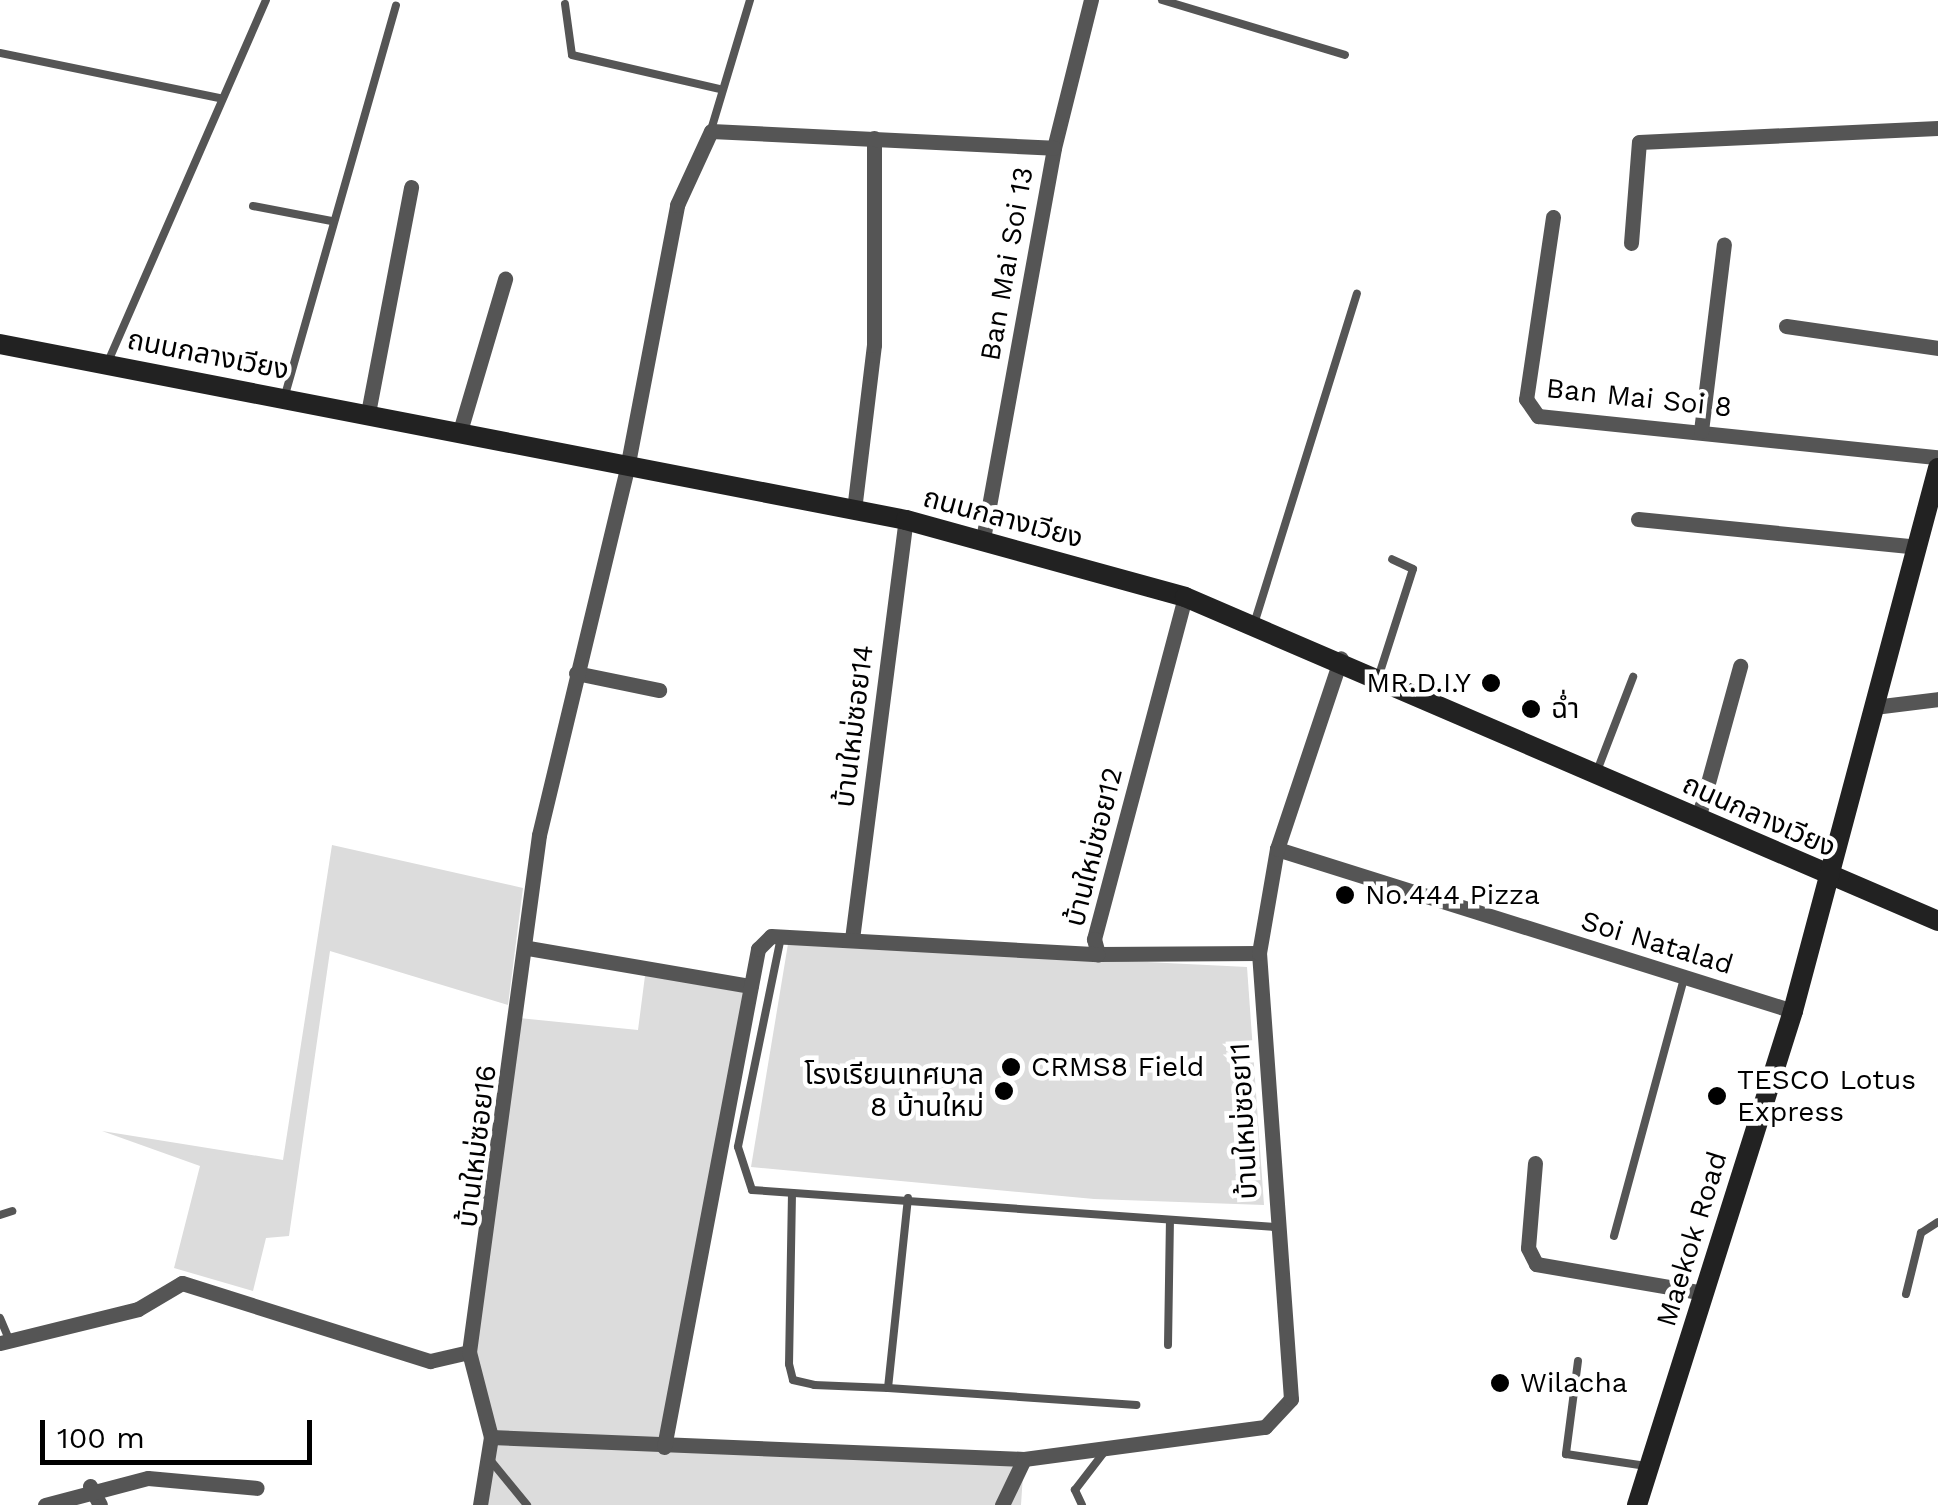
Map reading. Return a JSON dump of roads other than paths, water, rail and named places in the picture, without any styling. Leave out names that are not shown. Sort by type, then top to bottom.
[{"type":"main road","name":"ถนนกลางเวียง","points":[[0,344],[906,520],[1185,598],[1340,658],[1828,878],[1938,921]]},
{"type":"main road","name":"Maekok Road","points":[[1636,1505],[1793,1012],[1938,468]]},
{"type":"street","name":"Ban Mai Soi 13","points":[[982,539],[1054,148],[1091,0]]},
{"type":"street","points":[[1631,243],[1640,142],[1938,128]]},
{"type":"street","points":[[711,131],[1054,148]]},
{"type":"street","name":"บ้านใหม่ซอย16","points":[[469,1352],[528,948],[538,835],[628,463],[677,205],[711,131]]},
{"type":"street","points":[[854,510],[874,345],[874,138]]},
{"type":"street","points":[[368,413],[411,187]]},
{"type":"street","name":"Ban Mai Soi 8","points":[[1553,217],[1530,411],[1938,456]]},
{"type":"street","points":[[1701,431],[1724,244]]},
{"type":"street","points":[[460,431],[506,280]]},
{"type":"street","points":[[1786,326],[1938,348]]},
{"type":"street","name":"บ้านใหม่ซอย14","points":[[852,939],[906,520]]},
{"type":"street","points":[[1638,520],[1917,547]]},
{"type":"street","name":"บ้านใหม่ซอย12","points":[[1185,598],[1094,938],[1098,954],[1259,953]]},
{"type":"street","name":"บ้านใหม่ซอย11","points":[[491,1437],[1024,1460],[1111,1444],[1265,1427],[1291,1398],[1259,953],[1277,849],[1340,658]]},
{"type":"street","points":[[1698,819],[1740,666]]},
{"type":"street","points":[[576,673],[659,690]]},
{"type":"street","points":[[1874,706],[1938,698]]},
{"type":"street","name":"Soi Natalad","points":[[1277,849],[1793,1012]]},
{"type":"street","points":[[664,1447],[758,949],[781,936],[1098,954]]},
{"type":"street","points":[[528,948],[751,986]]},
{"type":"street","points":[[1535,1164],[1528,1248],[1536,1264],[1704,1293]]},
{"type":"street","points":[[4,1340],[138,1309],[182,1283],[430,1361],[469,1352],[491,1437],[480,1505]]},
{"type":"street","points":[[1002,1505],[1024,1460]]},
{"type":"street","points":[[45,1505],[90,1486],[148,1478],[257,1488]]},
{"type":"street","points":[[90,1486],[100,1505]]},
{"type":"lane","points":[[106,364],[266,0]]},
{"type":"lane","points":[[711,131],[719,89],[750,0]]},
{"type":"lane","points":[[1162,0],[1345,54]]},
{"type":"lane","points":[[565,4],[572,56],[719,89]]},
{"type":"lane","points":[[285,398],[396,5]]},
{"type":"lane","points":[[0,53],[220,98]]},
{"type":"lane","points":[[252,206],[332,221]]},
{"type":"lane","points":[[1254,624],[1357,294]]},
{"type":"lane","points":[[1379,675],[1413,569],[1392,559]]},
{"type":"lane","points":[[1596,773],[1633,677]]},
{"type":"lane","points":[[781,936],[738,1148],[752,1190],[908,1198],[1170,1222],[1276,1227]]},
{"type":"lane","points":[[1614,1236],[1684,978]]},
{"type":"lane","points":[[792,1193],[792,1380],[1136,1405]]},
{"type":"lane","points":[[888,1388],[908,1198]]},
{"type":"lane","points":[[0,1215],[12,1212]]},
{"type":"lane","points":[[1168,1345],[1170,1222]]},
{"type":"lane","points":[[1906,1294],[1921,1233],[1938,1222]]},
{"type":"lane","points":[[0,1318],[4,1340]]},
{"type":"lane","points":[[1578,1360],[1566,1454],[1650,1467]]},
{"type":"lane","points":[[1082,1505],[1075,1490],[1111,1444]]},
{"type":"lane","points":[[488,1457],[526,1505]]},
{"type":"place","name":"MR.D.I.Y","points":[[1491,683]]},
{"type":"place","name":"ฉ่ำ","points":[[1531,709]]},
{"type":"place","name":"No.444 Pizza","points":[[1345,895]]},
{"type":"place","name":"CRMS8 Field","points":[[1011,1067]]},
{"type":"place","name":"โรงเรียนเทศบาล 8 บ้านใหม่","points":[[1004,1091]]},
{"type":"place","name":"TESCO Lotus Express","points":[[1717,1096]]},
{"type":"place","name":"Wilacha","points":[[1500,1383]]}]
